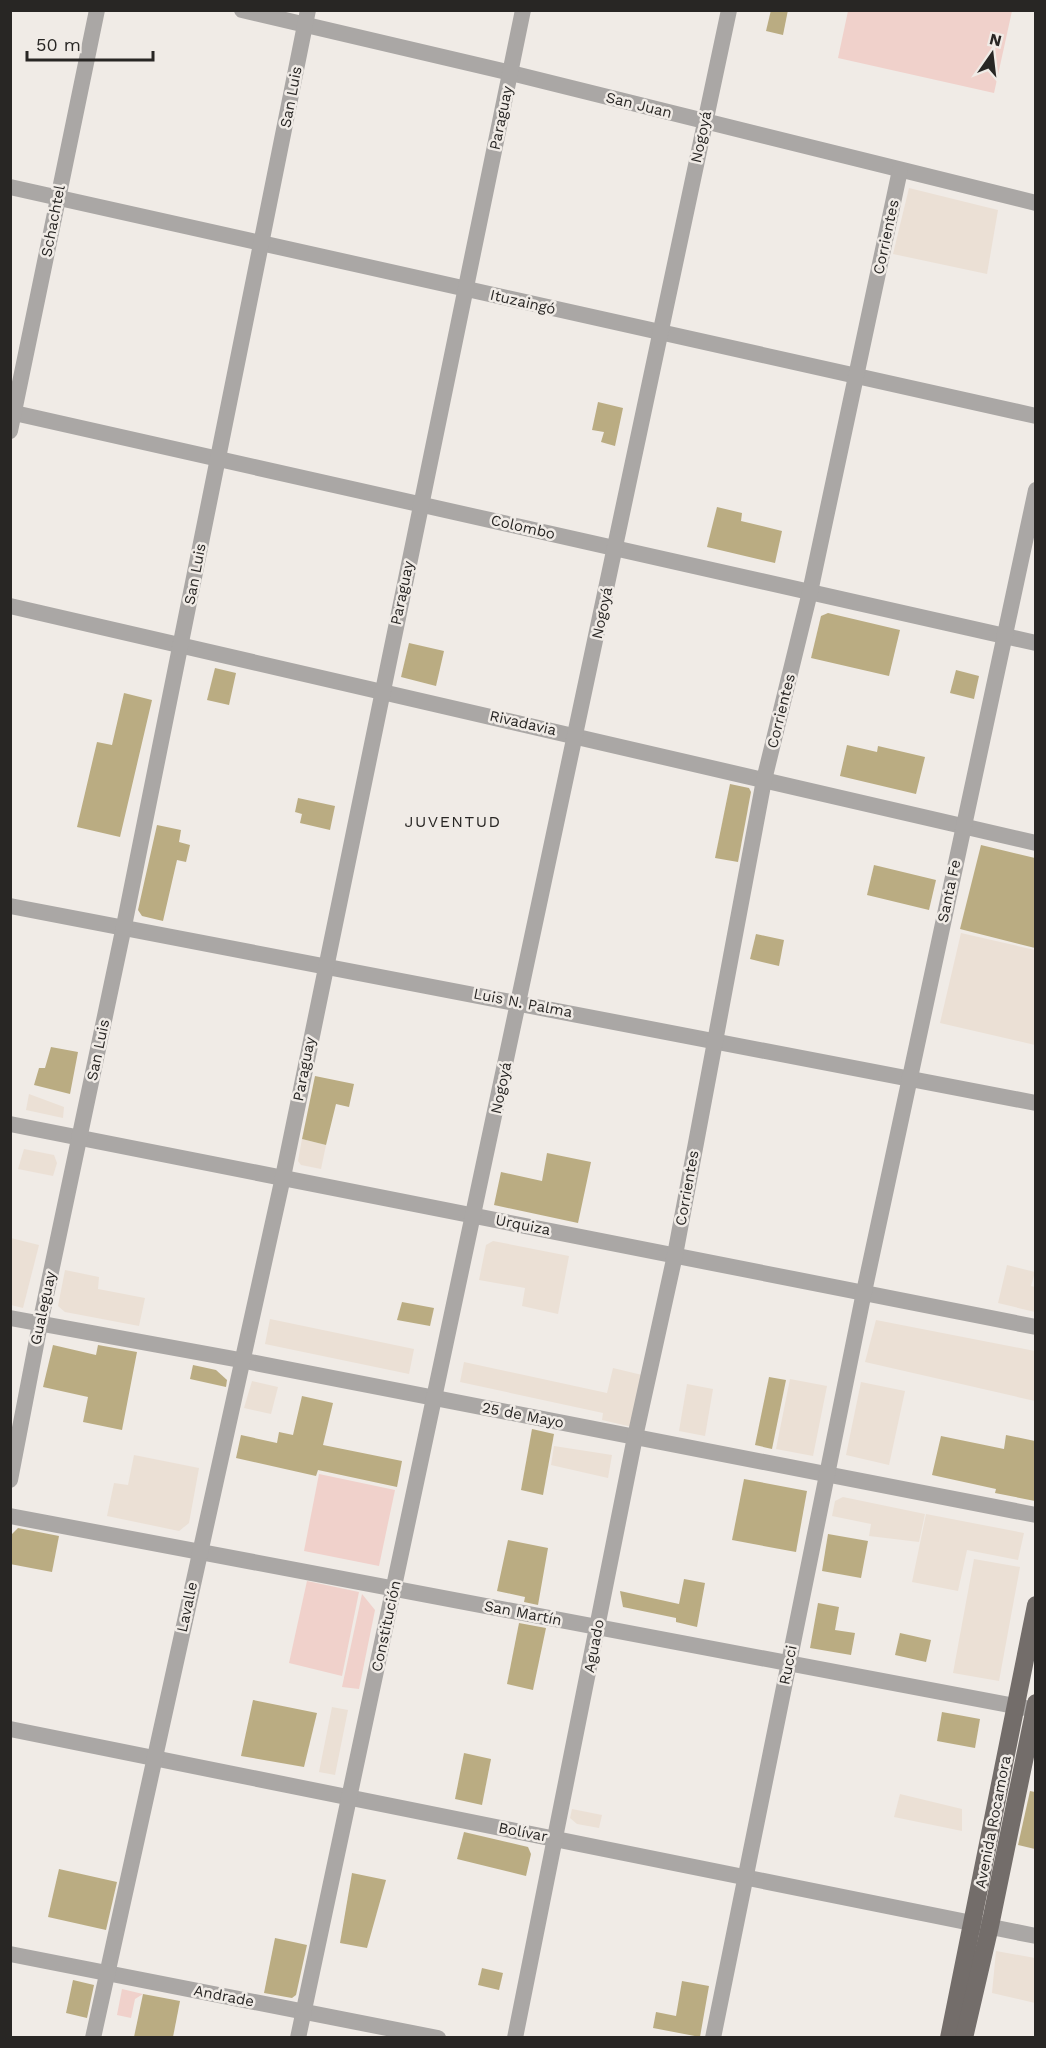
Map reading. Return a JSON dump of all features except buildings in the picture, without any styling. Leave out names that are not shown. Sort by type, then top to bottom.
[{"type":"main road","name":"Avenida Rocamora","points":[[964,2037],[1016,1706],[1035,1605]]},
{"type":"main road","name":"Avenida Rocamora","points":[[949,2037],[981,1924],[1035,1707]]},
{"type":"street","name":"Schachtel","points":[[10,431],[97,10]]},
{"type":"street","name":"San Juan","points":[[242,10],[307,18],[511,73],[1035,203]]},
{"type":"street","name":"Paraguay","points":[[283,1177],[523,10]]},
{"type":"street","name":"Nogoyá","points":[[474,1215],[729,10]]},
{"type":"street","name":"San Luis","points":[[80,1136],[307,18]]},
{"type":"street","name":"Corrientes","points":[[675,1255],[764,780],[810,592],[900,170]]},
{"type":"street","name":"Ituzaingó","points":[[10,187],[1035,416]]},
{"type":"street","name":"Colombo","points":[[12,413],[1035,643]]},
{"type":"street","name":"Santa Fe","points":[[864,1292],[1035,490]]},
{"type":"street","name":"Rivadavia","points":[[10,606],[181,643],[1035,843]]},
{"type":"street","name":"Luis N. Palma","points":[[10,906],[1035,1102]]},
{"type":"street","name":"Urquiza","points":[[10,1124],[80,1136],[1035,1327]]},
{"type":"street","name":"Gualeguay","points":[[10,1480],[80,1136]]},
{"type":"street","name":"Lavalle","points":[[93,2037],[240,1360],[283,1177]]},
{"type":"street","name":"Constitución","points":[[298,2037],[474,1215]]},
{"type":"street","name":"Aguado","points":[[515,2037],[635,1437],[675,1255]]},
{"type":"street","name":"Rucci","points":[[713,2037],[864,1292]]},
{"type":"street","name":"25 de Mayo","points":[[10,1318],[240,1360],[1035,1515]]},
{"type":"street","name":"San Martín","points":[[10,1516],[1016,1706],[1035,1707]]},
{"type":"street","name":"Bolívar","points":[[10,1729],[1035,1936]]},
{"type":"street","name":"Andrade","points":[[10,1954],[438,2037]]},
{"type":"shaded area","points":[[848,11],[1012,11],[994,93],[838,58]]},
{"type":"shaded area","points":[[909,188],[998,210],[987,274],[893,254]]},
{"type":"shaded area","points":[[961,933],[1035,950],[1035,1045],[940,1023]]},
{"type":"shaded area","points":[[29,1094],[64,1107],[63,1118],[26,1110]]},
{"type":"shaded area","points":[[302,1139],[326,1145],[321,1169],[301,1165],[298,1161]]},
{"type":"shaded area","points":[[24,1149],[54,1155],[57,1163],[53,1176],[18,1169]]},
{"type":"shaded area","points":[[11,1238],[39,1245],[23,1308],[11,1305]]},
{"type":"shaded area","points":[[493,1241],[569,1256],[558,1314],[522,1306],[525,1288],[479,1280],[486,1245]]},
{"type":"shaded area","points":[[1007,1265],[1035,1272],[1031,1286],[1035,1287],[1035,1312],[998,1303]]},
{"type":"shaded area","points":[[65,1270],[99,1277],[98,1289],[145,1298],[139,1326],[65,1312],[58,1306]]},
{"type":"shaded area","points":[[270,1319],[414,1349],[409,1374],[265,1344]]},
{"type":"shaded area","points":[[876,1320],[1035,1351],[1035,1401],[865,1362]]},
{"type":"shaded area","points":[[464,1362],[607,1393],[613,1368],[642,1375],[632,1427],[602,1420],[603,1413],[460,1382]]},
{"type":"shaded area","points":[[790,1379],[827,1386],[813,1456],[776,1449]]},
{"type":"shaded area","points":[[252,1381],[278,1387],[271,1414],[244,1408]]},
{"type":"shaded area","points":[[861,1382],[905,1391],[889,1465],[846,1455]]},
{"type":"shaded area","points":[[687,1384],[713,1389],[705,1436],[679,1431]]},
{"type":"shaded area","points":[[554,1446],[612,1455],[608,1478],[551,1465]]},
{"type":"shaded area","points":[[134,1455],[199,1468],[189,1523],[179,1531],[107,1516],[114,1483],[128,1485]]},
{"type":"shaded area","points":[[319,1474],[395,1490],[379,1566],[304,1551]]},
{"type":"shaded area","points":[[843,1497],[925,1514],[919,1542],[869,1536],[871,1524],[832,1516],[835,1501]]},
{"type":"shaded area","points":[[926,1514],[1024,1533],[1018,1560],[967,1550],[958,1591],[912,1582]]},
{"type":"shaded area","points":[[974,1559],[1020,1567],[999,1681],[953,1673]]},
{"type":"shaded area","points":[[307,1581],[359,1592],[342,1676],[289,1663]]},
{"type":"shaded area","points":[[362,1594],[375,1610],[359,1689],[342,1687]]},
{"type":"shaded area","points":[[332,1707],[348,1710],[335,1775],[319,1772]]},
{"type":"shaded area","points":[[900,1794],[962,1809],[962,1831],[894,1817]]},
{"type":"shaded area","points":[[572,1809],[602,1815],[599,1828],[577,1824],[570,1818]]},
{"type":"shaded area","points":[[996,1951],[1035,1958],[1035,2003],[992,1993]]},
{"type":"shaded area","points":[[122,1989],[143,1994],[135,1999],[131,2018],[117,2015]]},
{"type":"district","name":"JUVENTUD","points":[[453,821]]}]
